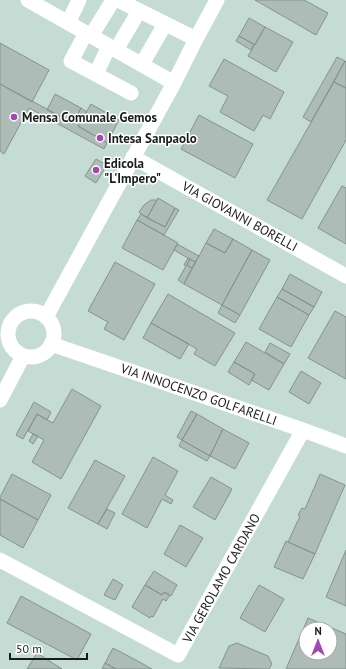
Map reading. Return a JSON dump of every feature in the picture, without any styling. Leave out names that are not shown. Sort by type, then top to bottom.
[{"type":"street","points":[[28,0],[45,4],[68,23],[174,83]]},
{"type":"street","points":[[68,23],[79,0]]},
{"type":"street","points":[[113,0],[88,34],[71,61],[131,92]]},
{"type":"street","points":[[118,0],[196,39]]},
{"type":"street","points":[[46,317],[174,83],[217,0]]},
{"type":"street","points":[[96,74],[139,11]]},
{"type":"street","points":[[142,64],[165,24]]},
{"type":"street","name":"VIA GIOVANNI BORELLI","points":[[133,157],[346,276]]},
{"type":"street","points":[[27,312],[34,312],[46,317],[51,323],[53,330],[53,338],[47,350],[42,354],[30,357],[23,356],[18,353],[9,342],[4,328],[20,314],[27,312]]},
{"type":"street","name":"VIA INNOCENZO GOLFARELLI","points":[[51,344],[346,446]]},
{"type":"street","points":[[0,400],[23,356]]},
{"type":"street","name":"VIA GEROLAMO CARDANO","points":[[0,560],[178,655],[303,430]]},
{"type":"shaded area","points":[[0,0],[346,0],[346,669],[0,669]]},
{"type":"building","points":[[255,0],[304,0],[328,13],[316,35]]},
{"type":"building","points":[[249,18],[265,27],[255,45],[239,36]]},
{"type":"building","points":[[265,27],[293,42],[276,72],[248,56]]},
{"type":"building","points":[[239,36],[254,44],[251,50],[236,41]]},
{"type":"building","points":[[0,43],[49,70],[32,102],[0,84]]},
{"type":"building","points":[[337,57],[345,61],[311,122],[303,117]]},
{"type":"building","points":[[224,59],[284,92],[270,119],[263,115],[254,131],[220,112],[228,96],[209,86]]},
{"type":"building","points":[[345,61],[346,62],[346,88],[334,82]]},
{"type":"building","points":[[334,82],[346,88],[346,140],[302,219],[267,200]]},
{"type":"building","points":[[0,84],[73,123],[81,108],[87,112],[78,126],[107,143],[104,149],[29,108],[4,154],[0,151]]},
{"type":"building","points":[[55,94],[81,108],[73,123],[47,110]]},
{"type":"building","points":[[91,104],[119,120],[107,143],[78,126]]},
{"type":"building","points":[[199,115],[253,144],[235,178],[181,149]]},
{"type":"building","points":[[96,159],[107,165],[96,183],[85,176]]},
{"type":"building","points":[[342,186],[346,188],[346,244],[318,228]]},
{"type":"building","points":[[158,198],[175,208],[165,227],[147,218]]},
{"type":"building","points":[[151,200],[157,200],[147,218],[139,212],[144,205]]},
{"type":"building","points":[[175,208],[179,210],[164,235],[137,220],[141,214],[165,227]]},
{"type":"building","points":[[137,220],[178,243],[163,270],[122,248]]},
{"type":"building","points":[[214,229],[233,239],[225,253],[206,243]]},
{"type":"building","points":[[233,239],[252,250],[222,305],[184,284],[206,243],[225,253]]},
{"type":"building","points":[[177,244],[199,256],[195,262],[174,250]]},
{"type":"building","points":[[252,250],[270,260],[240,315],[222,305]]},
{"type":"building","points":[[188,258],[190,259],[187,265],[192,268],[184,284],[178,280],[186,266],[184,265]]},
{"type":"building","points":[[190,259],[195,262],[192,268],[187,265]]},
{"type":"building","points":[[115,262],[155,284],[124,340],[104,329],[108,322],[88,311]]},
{"type":"building","points":[[290,274],[322,292],[314,307],[282,289]]},
{"type":"building","points":[[282,289],[314,307],[309,315],[277,297]]},
{"type":"building","points":[[168,294],[235,333],[215,366],[194,354],[197,349],[151,323]]},
{"type":"building","points":[[277,297],[309,315],[291,347],[259,329]]},
{"type":"building","points":[[222,305],[240,315],[235,323],[218,313]]},
{"type":"building","points":[[335,311],[346,317],[346,379],[308,358]]},
{"type":"building","points":[[151,323],[189,344],[180,359],[143,338]]},
{"type":"building","points":[[246,342],[284,364],[269,390],[251,380],[255,374],[234,362]]},
{"type":"building","points":[[270,343],[290,354],[284,364],[265,352]]},
{"type":"building","points":[[234,362],[255,374],[249,385],[228,372]]},
{"type":"building","points":[[301,371],[321,383],[309,404],[289,392]]},
{"type":"building","points":[[72,389],[101,406],[61,479],[32,462],[44,440],[28,431],[37,414],[53,423]]},
{"type":"building","points":[[34,402],[51,412],[47,420],[37,414],[23,439],[16,435]]},
{"type":"building","points":[[191,411],[197,414],[182,440],[177,437]]},
{"type":"building","points":[[197,414],[223,429],[210,456],[182,440]]},
{"type":"building","points":[[223,429],[249,443],[235,469],[210,456]]},
{"type":"building","points":[[33,434],[38,436],[33,444],[29,441]]},
{"type":"building","points":[[182,440],[210,456],[207,461],[179,446]]},
{"type":"building","points":[[153,457],[178,471],[165,495],[173,500],[171,504],[162,499],[147,528],[122,514]]},
{"type":"building","points":[[95,460],[125,476],[98,524],[68,508]]},
{"type":"building","points":[[12,474],[51,495],[38,520],[0,499]]},
{"type":"building","points":[[320,474],[345,485],[315,554],[288,542],[300,516],[298,515],[302,508],[305,509]]},
{"type":"building","points":[[211,477],[232,489],[215,520],[193,507]]},
{"type":"building","points":[[0,499],[38,520],[23,548],[0,535]]},
{"type":"building","points":[[107,509],[115,513],[107,529],[98,524]]},
{"type":"building","points":[[180,525],[203,538],[186,567],[164,554]]},
{"type":"building","points":[[286,541],[315,554],[303,579],[274,567]]},
{"type":"building","points":[[346,550],[346,606],[326,597]]},
{"type":"building","points":[[154,571],[177,585],[171,596],[164,592],[162,595],[145,585]]},
{"type":"building","points":[[113,579],[123,585],[115,600],[104,595]]},
{"type":"building","points":[[145,585],[162,595],[164,592],[170,595],[166,601],[163,599],[153,617],[151,616],[150,618],[132,607]]},
{"type":"building","points":[[259,585],[284,599],[265,632],[240,618]]},
{"type":"building","points":[[21,596],[91,634],[77,660],[7,623]]},
{"type":"building","points":[[308,618],[315,621],[307,621]]},
{"type":"building","points":[[338,631],[346,634],[346,669],[286,669],[298,641],[298,661],[338,661]]},
{"type":"building","points":[[237,643],[268,656],[272,664],[269,669],[219,668],[229,646]]},
{"type":"building","points":[[113,648],[152,669],[116,669],[105,663]]},
{"type":"building","points":[[37,653],[62,669],[27,669]]},
{"type":"building","points":[[105,663],[116,669],[102,669]]},
{"type":"place","name":"Mensa Comunale Gemos","points":[[14,117]]},
{"type":"place","name":"Intesa Sanpaolo","points":[[100,138]]},
{"type":"place","name":"Edicola \"L'Impero\"","points":[[96,170]]}]
